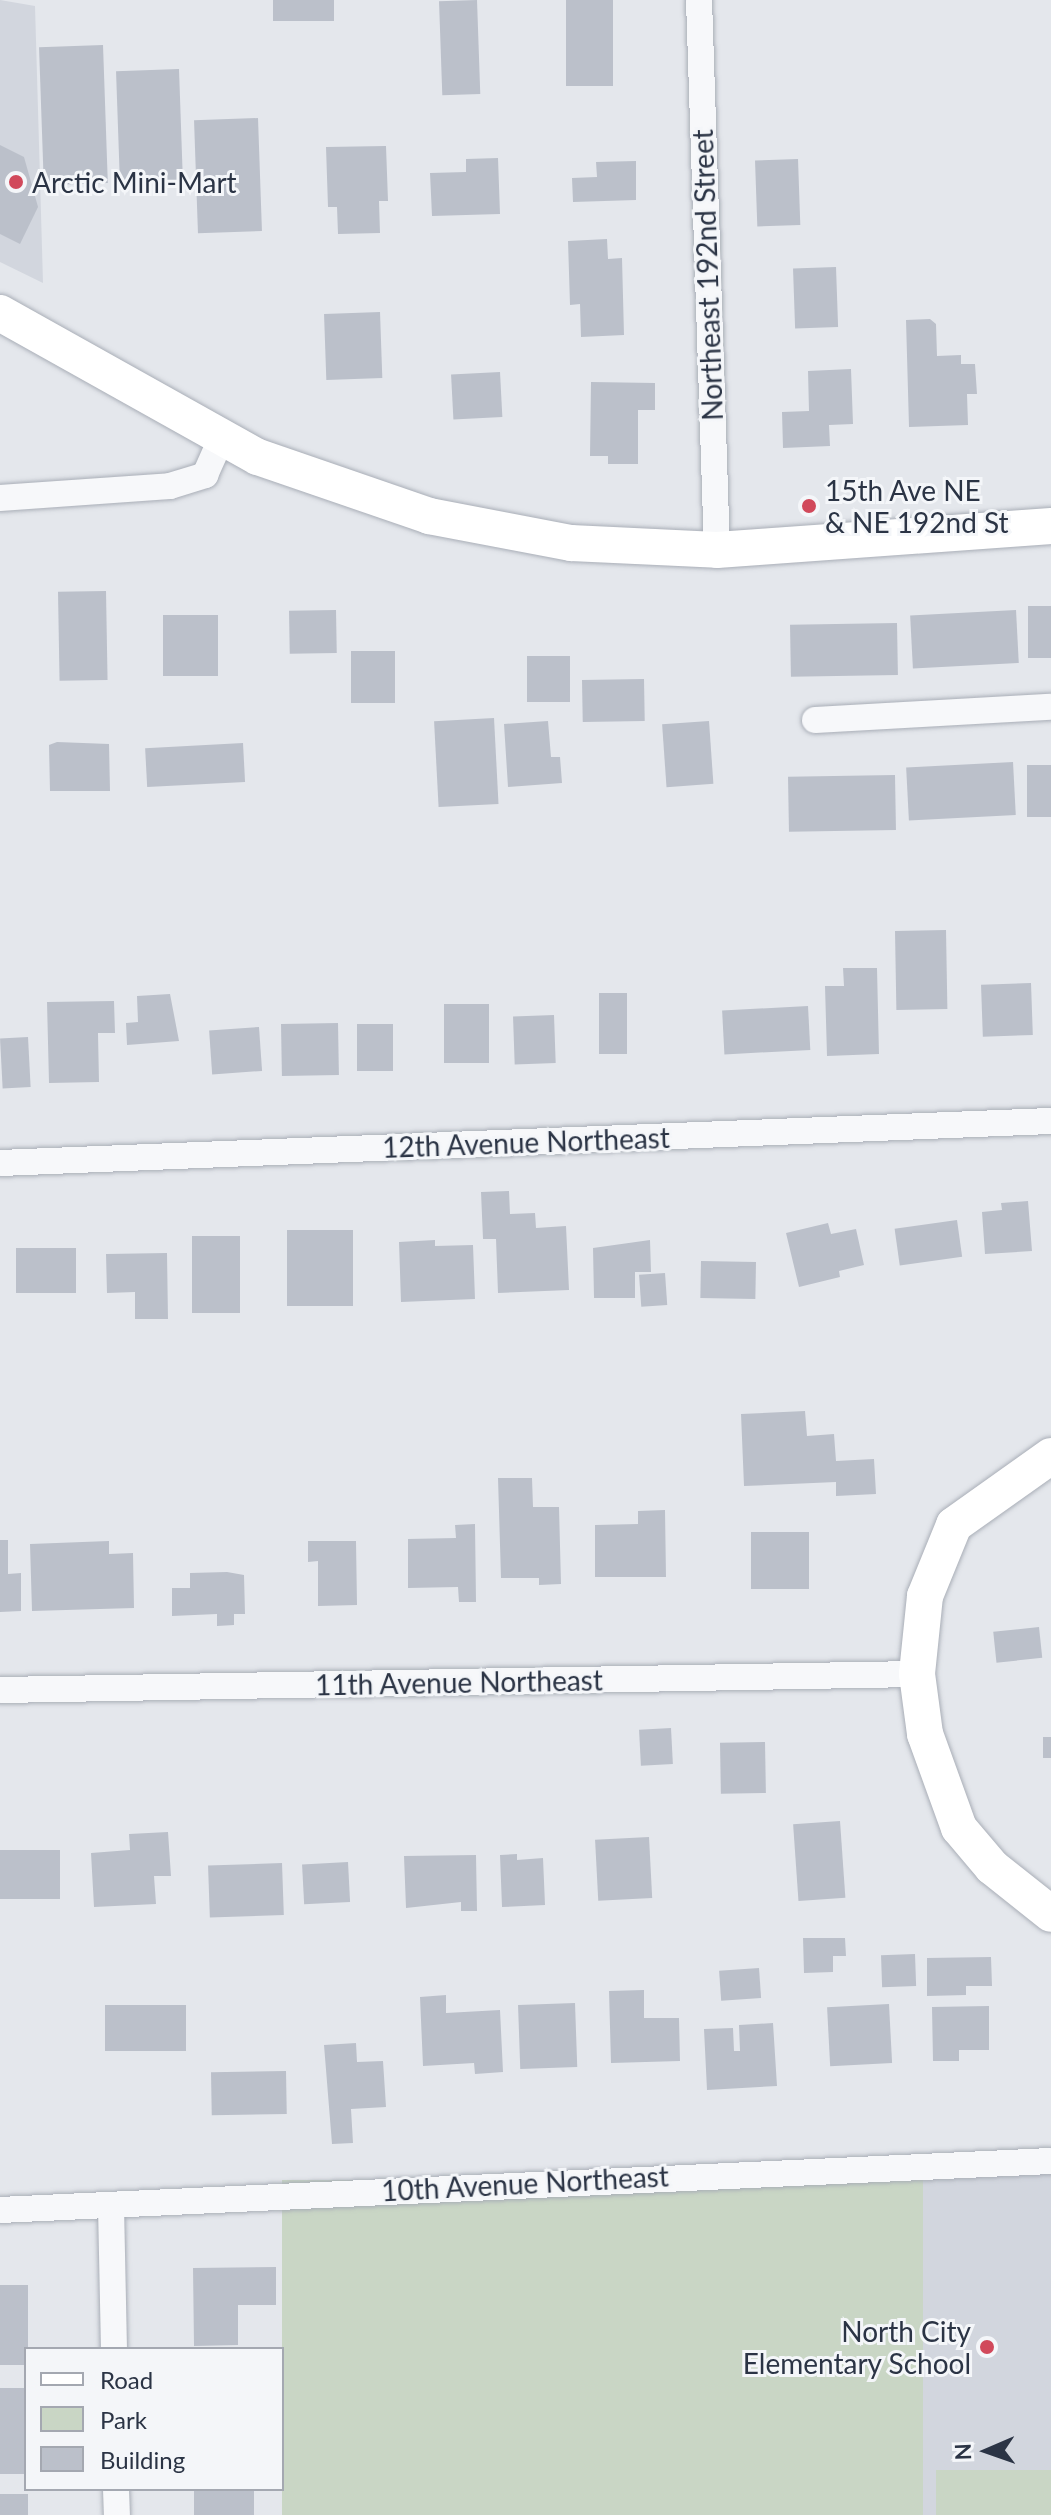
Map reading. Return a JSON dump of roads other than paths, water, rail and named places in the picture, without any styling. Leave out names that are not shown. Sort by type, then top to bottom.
[{"type":"main road","points":[[0,313],[258,457],[429,516],[571,543],[717,550],[1051,526]]},
{"type":"main road","points":[[1051,1456],[954,1525],[925,1596],[917,1674],[925,1734],[959,1828],[992,1867],[1051,1914]]},
{"type":"street","name":"Northeast 192nd Street","points":[[699,0],[717,550]]},
{"type":"street","points":[[0,498],[170,486],[205,475],[222,437]]},
{"type":"street","points":[[815,720],[1051,707]]},
{"type":"street","name":"12th Avenue Northeast","points":[[0,1163],[1051,1121]]},
{"type":"street","name":"11th Avenue Northeast","points":[[0,1690],[917,1674]]},
{"type":"street","name":"10th Avenue Northeast","points":[[0,2210],[1051,2161]]},
{"type":"street","points":[[111,2206],[114,2347]]},
{"type":"street","points":[[116,2491],[117,2515]]},
{"type":"place","name":"Arctic Mini-Mart","points":[[16,182]]},
{"type":"place","name":"15th Ave NE & NE 192nd St","points":[[809,506]]},
{"type":"place","name":"North City Elementary School","points":[[987,2347]]}]
